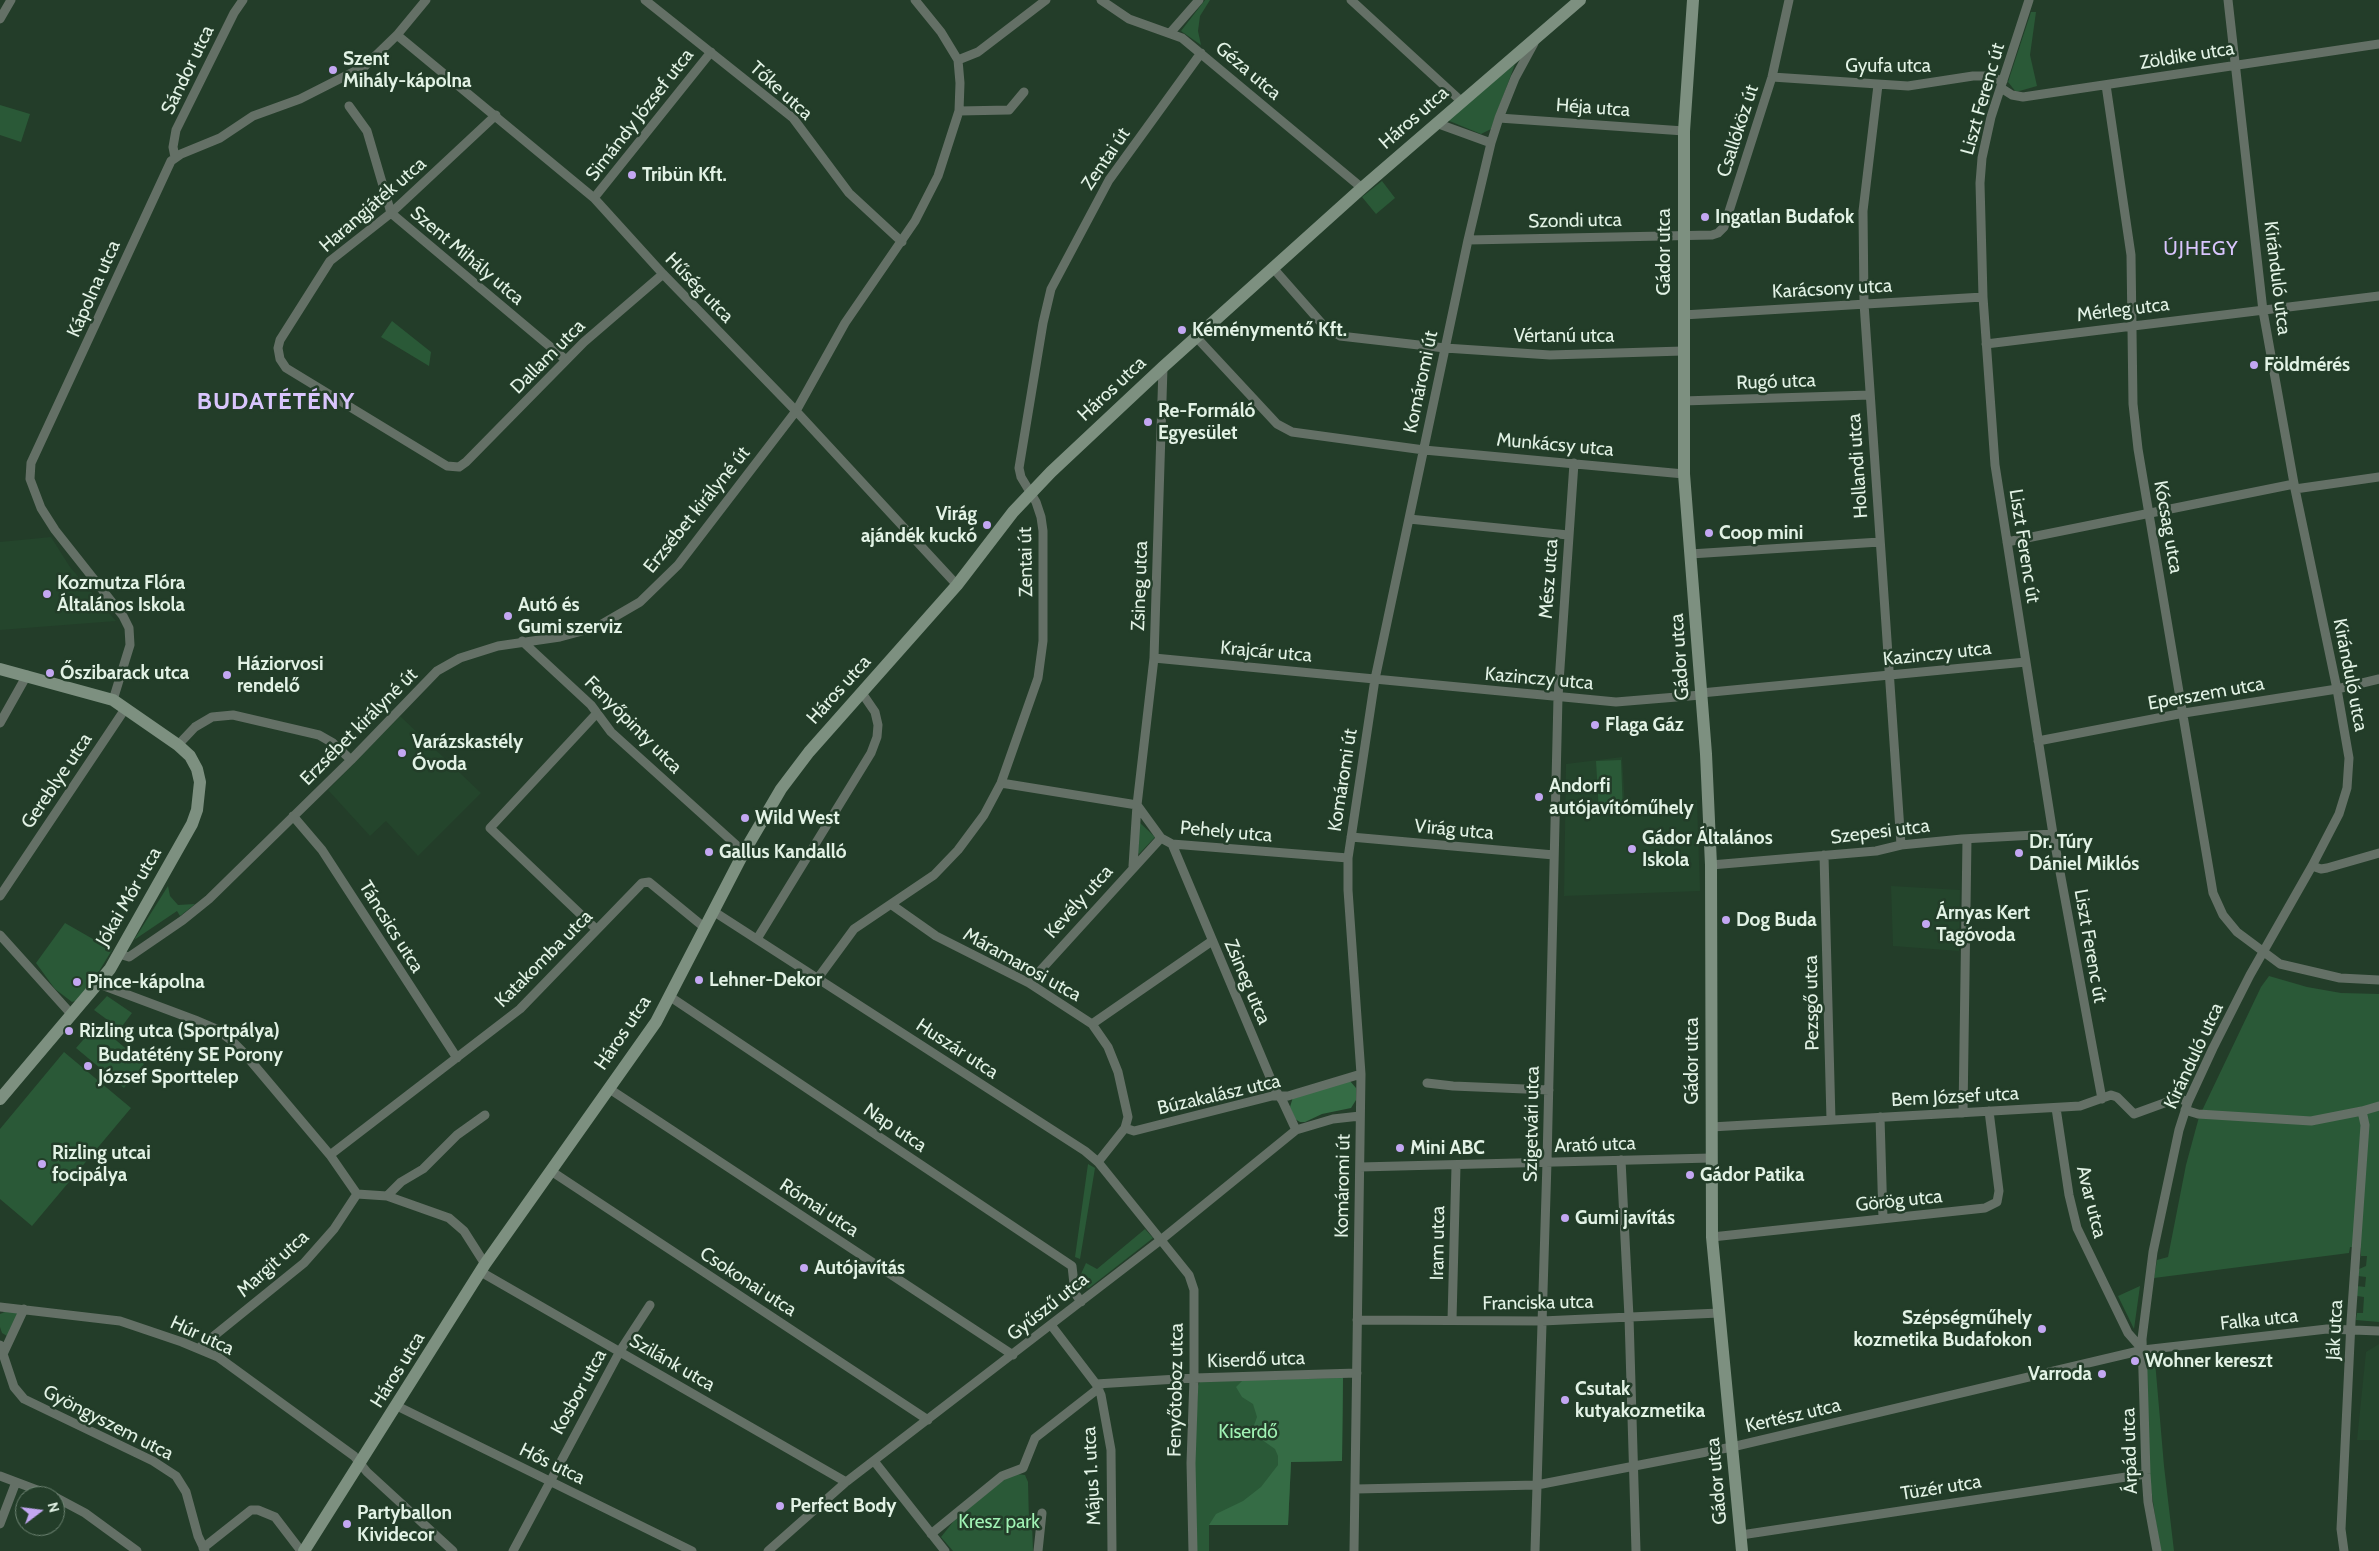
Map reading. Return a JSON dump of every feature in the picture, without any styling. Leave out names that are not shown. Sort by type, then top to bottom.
[{"type":"street","points":[[0,19],[11,0]]},
{"type":"street","name":"Sándor utca","points":[[175,157],[173,147],[176,130],[242,0]]},
{"type":"street","points":[[175,157],[220,138],[253,116],[300,99],[356,71],[373,60],[397,36],[426,0]]},
{"type":"street","name":"Tőke utca","points":[[645,0],[793,118],[849,193],[902,242]]},
{"type":"street","name":"Erzsébet királyné út","points":[[119,954],[129,957],[193,913],[226,884],[351,760],[437,671],[460,658],[522,641],[579,633],[618,616],[640,602],[678,565],[796,411],[845,323],[902,242],[926,202],[938,176],[959,111],[960,83],[958,60],[941,32],[915,0]]},
{"type":"street","points":[[958,60],[978,52],[1046,0]]},
{"type":"street","name":"Géza utca","points":[[1101,0],[1129,19],[1147,27],[1171,32],[1182,38],[1362,188]]},
{"type":"street","points":[[1171,32],[1199,0]]},
{"type":"street","points":[[1351,0],[1461,102]]},
{"type":"street","name":"Gádor utca","points":[[1693,0],[1684,131],[1682,236],[1684,474],[1701,694],[1711,865],[1712,1237],[1742,1551]]},
{"type":"street","name":"Csallóköz út","points":[[1682,236],[1712,235],[1718,233],[1724,227],[1772,77],[1788,0]]},
{"type":"street","name":"Liszt Ferenc út","points":[[2029,0],[1991,117],[1982,158],[1980,184],[1986,344],[1995,465],[2053,834],[2102,1098]]},
{"type":"street","name":"Kiránduló utca","points":[[2143,1350],[2142,1339],[2153,1252],[2186,1106],[2263,952],[2339,814],[2347,788],[2349,758],[2337,689],[2295,487],[2263,310],[2228,0]]},
{"type":"street","name":"Háros utca","points":[[204,1550],[252,1510],[258,1510],[275,1517],[303,1551],[361,1463],[483,1268],[608,1088],[634,1057],[656,1022],[744,852],[781,789],[809,752],[956,585],[1031,493],[1163,367],[1362,188],[1537,37],[1572,2]]},
{"type":"street","name":"Hűség utca","points":[[397,36],[496,115],[594,198],[663,274],[796,411],[956,585]]},
{"type":"street","name":"Komáromi út","points":[[1354,1551],[1361,1074],[1348,890],[1348,858],[1375,679],[1468,240],[1491,143],[1499,118],[1515,78],[1537,37]]},
{"type":"street","name":"Zöldike utca","points":[[2002,84],[2012,95],[2023,98],[2379,44]]},
{"type":"street","name":"Simándy József utca","points":[[594,198],[711,52]]},
{"type":"street","name":"Zentai út","points":[[818,978],[854,929],[934,875],[958,850],[984,814],[1001,783],[1038,678],[1043,642],[1043,531],[1039,508],[1020,477],[1019,468],[1043,323],[1051,289],[1109,180],[1201,53]]},
{"type":"street","name":"Gyufa utca","points":[[1772,77],[1878,85],[1923,84],[1973,76],[1987,76],[2002,84]]},
{"type":"street","name":"Hollandi utca","points":[[1878,85],[1863,211],[1864,303],[1901,845]]},
{"type":"street","name":"Kócsag utca","points":[[2106,85],[2130,256],[2133,404],[2148,513],[2184,713],[2213,893],[2223,915],[2230,924],[2280,964],[2306,972],[2340,978],[2379,980]]},
{"type":"street","points":[[959,111],[1009,110],[1024,92]]},
{"type":"street","name":"Szent Mihály utca","points":[[349,106],[367,131],[391,212],[566,360]]},
{"type":"street","name":"Harangjáték utca","points":[[459,467],[447,466],[286,368],[280,359],[278,348],[280,340],[330,261],[391,212],[496,115]]},
{"type":"street","name":"Héja utca","points":[[1499,118],[1684,131]]},
{"type":"street","points":[[1436,123],[1491,143]]},
{"type":"street","name":"Kápolna utca","points":[[112,700],[130,646],[129,628],[123,616],[55,530],[41,508],[30,479],[30,467],[168,166],[175,157]]},
{"type":"street","name":"Szondi utca","points":[[1468,240],[1682,236]]},
{"type":"street","name":"Vértanú utca","points":[[1273,268],[1324,326],[1332,332],[1353,338],[1445,348],[1550,355],[1683,351]]},
{"type":"street","name":"Dallam utca","points":[[459,467],[584,342],[663,274]]},
{"type":"street","name":"Mérleg utca","points":[[1986,344],[2379,296]]},
{"type":"street","name":"Karácsony utca","points":[[1683,315],[1983,297]]},
{"type":"street","name":"Munkácsy utca","points":[[1197,338],[1285,430],[1301,435],[1424,450],[1684,474]]},
{"type":"street","name":"Zsineg utca","points":[[1137,805],[1154,658],[1163,367]]},
{"type":"street","name":"Rugó utca","points":[[1683,401],[1870,395]]},
{"type":"street","name":"Mész utca","points":[[1558,698],[1574,463]]},
{"type":"street","points":[[2007,542],[2148,513],[2295,487],[2379,477]]},
{"type":"street","points":[[1408,519],[1568,536]]},
{"type":"street","points":[[1690,554],[1880,542]]},
{"type":"street","name":"Fenyőpinty utca","points":[[522,641],[597,713],[611,732],[744,852]]},
{"type":"street","name":"Krajcár utca","points":[[1154,658],[1375,679]]},
{"type":"street","name":"Kazinczy utca","points":[[1375,679],[1558,698],[1616,702],[2026,662]]},
{"type":"street","name":"Jókai Mór utca","points":[[0,669],[112,700],[178,744],[190,756],[197,768],[200,782],[197,810],[192,824],[119,954],[99,984],[0,1099]]},
{"type":"street","points":[[0,723],[26,675]]},
{"type":"street","name":"Eperszem utca","points":[[2038,741],[2184,713],[2337,689],[2379,679]]},
{"type":"street","points":[[757,939],[871,753],[877,737],[878,725],[874,712],[862,693]]},
{"type":"street","name":"Szigetvári utca","points":[[1535,1551],[1548,1162],[1558,698]]},
{"type":"street","name":"Gereblye utca","points":[[0,896],[125,709]]},
{"type":"street","points":[[596,929],[490,828],[597,713]]},
{"type":"street","points":[[178,744],[195,726],[212,717],[233,715],[319,735],[333,743],[351,760]]},
{"type":"street","points":[[1001,783],[1137,805]]},
{"type":"street","name":"Pehely utca","points":[[1137,805],[1161,838],[1172,844],[1348,858]]},
{"type":"street","name":"Kevély utca","points":[[1133,866],[1137,805]]},
{"type":"street","name":"Táncsics utca","points":[[293,816],[322,850],[457,1058]]},
{"type":"street","name":"Szepesi utca","points":[[1711,865],[1876,851],[1901,845],[2053,834]]},
{"type":"street","name":"Virág utca","points":[[1351,837],[1554,854]]},
{"type":"street","name":"Kevély utca","points":[[1029,983],[1133,866],[1161,838]]},
{"type":"street","points":[[1963,1113],[1968,839]]},
{"type":"street","name":"Zsineg utca","points":[[1172,844],[1212,941],[1296,1130]]},
{"type":"street","points":[[2312,866],[2321,869],[2327,868],[2379,853]]},
{"type":"street","name":"Pezsgő utca","points":[[1824,855],[1831,1120]]},
{"type":"street","name":"Katakomba utca","points":[[330,1155],[520,1009],[642,883],[649,882],[705,928]]},
{"type":"street","name":"Máramarosi utca","points":[[892,905],[936,936],[1029,983],[1092,1024],[1108,1047],[1118,1072],[1128,1117],[1125,1128]]},
{"type":"street","name":"Huszár utca","points":[[713,911],[1077,1146],[1098,1162],[1162,1239]]},
{"type":"street","points":[[0,935],[72,1015]]},
{"type":"street","points":[[1092,1024],[1212,941]]},
{"type":"street","points":[[99,984],[195,1020],[216,1029],[231,1040],[244,1052],[330,1155],[357,1194],[386,1196],[450,1218],[464,1232],[483,1268]]},
{"type":"street","name":"Nap utca","points":[[669,996],[1072,1266],[1075,1293],[1081,1302]]},
{"type":"street","name":"Búzakalász utca","points":[[1125,1128],[1134,1131],[1272,1096],[1288,1096],[1361,1074]]},
{"type":"street","points":[[1427,1083],[1453,1086],[1549,1090]]},
{"type":"street","name":"Római utca","points":[[608,1088],[1013,1354]]},
{"type":"street","points":[[2102,1098],[2114,1095],[2134,1114],[2178,1098],[2198,1114],[2312,1121],[2379,1106]]},
{"type":"street","name":"Bem József utca","points":[[1711,1127],[2056,1108],[2080,1106],[2102,1098]]},
{"type":"street","name":"Avar utca","points":[[2056,1108],[2069,1195],[2077,1228],[2128,1333],[2143,1350]]},
{"type":"street","name":"Görög utca","points":[[1712,1237],[1985,1208],[1997,1202],[1999,1191],[1988,1111]]},
{"type":"street","name":"Ják utca","points":[[2344,1551],[2341,1529],[2351,1328],[2365,1125],[2362,1111]]},
{"type":"street","points":[[386,1196],[401,1182],[423,1169],[457,1135],[485,1115]]},
{"type":"street","name":"Gyűszű utca","points":[[768,1551],[846,1482],[1162,1239],[1296,1130],[1333,1119],[1360,1116]]},
{"type":"street","points":[[1880,1117],[1883,1219]]},
{"type":"street","points":[[1098,1162],[1125,1128]]},
{"type":"street","name":"Arató utca","points":[[1360,1168],[1711,1158]]},
{"type":"street","points":[[1621,1160],[1629,1317],[1636,1551]]},
{"type":"street","name":"Iram utca","points":[[1452,1320],[1456,1166]]},
{"type":"street","name":"Csokonai utca","points":[[551,1171],[928,1420]]},
{"type":"street","name":"Margit utca","points":[[199,1348],[304,1263],[334,1229],[357,1194]]},
{"type":"street","name":"Fenyőtoboz utca","points":[[1162,1239],[1193,1282],[1194,1378],[1191,1463],[1193,1551]]},
{"type":"street","name":"Szilánk utca","points":[[483,1268],[620,1351],[846,1482]]},
{"type":"street","name":"Kosbor utca","points":[[513,1551],[620,1351],[650,1305]]},
{"type":"street","name":"Húr utca","points":[[0,1307],[120,1321],[199,1348],[233,1368],[361,1463],[367,1472],[452,1551]]},
{"type":"street","points":[[3,1354],[24,1309]]},
{"type":"street","name":"Franciska utca","points":[[1357,1320],[1542,1321],[1719,1313]]},
{"type":"street","name":"Május 1. utca","points":[[1051,1325],[1097,1386],[1111,1450],[1112,1551]]},
{"type":"street","name":"Falka utca","points":[[2143,1350],[2287,1333],[2351,1328],[2379,1331]]},
{"type":"street","name":"Gyöngyszem utca","points":[[0,1345],[14,1386],[24,1399],[153,1461],[176,1476],[186,1492],[204,1550]]},
{"type":"street","name":"Kertész utca","points":[[1356,1489],[1537,1485],[1732,1447],[2143,1350]]},
{"type":"street","name":"Árpád utca","points":[[2143,1350],[2146,1474],[2148,1502],[2157,1551]]},
{"type":"street","name":"Kiserdő utca","points":[[1097,1386],[1194,1378],[1356,1373]]},
{"type":"street","points":[[931,1534],[1002,1476],[1023,1468],[1035,1438],[1097,1386]]},
{"type":"street","name":"Hős utca","points":[[397,1406],[692,1551]]},
{"type":"street","points":[[874,1461],[944,1551]]},
{"type":"street","name":"Tüzér utca","points":[[1740,1534],[2146,1474]]},
{"type":"street","points":[[0,1476],[27,1486]]},
{"type":"street","points":[[0,1524],[16,1482]]},
{"type":"street","points":[[65,1502],[85,1513],[138,1551]]},
{"type":"street","points":[[1038,1551],[1042,1513]]},
{"type":"shaded area","name":"Kozmutza Flóra Általános Iskola","points":[[51,537],[70,567],[116,621],[0,630],[0,542]]},
{"type":"shaded area","name":"Varázskastély Óvoda","points":[[400,716],[481,793],[418,856],[386,821],[370,836],[328,790]]},
{"type":"shaded area","name":"Gádor Általános Iskola","points":[[1622,757],[1625,806],[1697,800],[1700,891],[1564,896],[1566,764]]},
{"type":"shaded area","name":"Árnyas Kert Tagóvoda","points":[[1891,886],[1960,890],[1959,951],[1893,946]]},
{"type":"shaded area","points":[[1350,1081],[1356,1088],[1356,1100],[1351,1108],[1322,1114],[1305,1122],[1295,1119],[1290,1107],[1293,1097]]},
{"type":"shaded area","points":[[2379,1344],[2379,1440],[2357,1440],[2366,1352]]},
{"type":"shaded area","points":[[1343,1378],[1342,1461],[1291,1462],[1288,1525],[1209,1525],[1216,1514],[1243,1501],[1261,1487],[1278,1465],[1278,1456],[1275,1449],[1258,1437],[1253,1428],[1257,1417],[1253,1404],[1242,1397],[1236,1387],[1243,1380]]},
{"type":"green space","points":[[1205,0],[1210,0],[1200,16],[1198,31],[1201,45],[1181,31]]},
{"type":"green space","points":[[2031,12],[2036,12],[2030,55],[2037,86],[2016,92],[2008,82]]},
{"type":"green space","points":[[1515,64],[1491,129],[1481,134],[1447,120]]},
{"type":"green space","points":[[0,105],[30,114],[21,142],[0,135]]},
{"type":"green space","points":[[1382,181],[1395,198],[1376,214],[1362,197]]},
{"type":"green space","points":[[392,321],[431,352],[429,366],[381,337]]},
{"type":"green space","points":[[1621,760],[1623,812],[1599,813],[1596,761]]},
{"type":"green space","points":[[1139,822],[1155,837],[1139,854],[1138,853]]},
{"type":"green space","points":[[168,886],[170,896],[178,905],[195,904],[180,916],[177,911],[134,940]]},
{"type":"green space","points":[[65,923],[112,950],[93,981],[72,1002],[55,989],[36,963]]},
{"type":"green space","points":[[2269,976],[2307,987],[2341,993],[2379,994],[2379,1322],[2356,1320],[2357,1313],[2363,1313],[2364,1297],[2357,1296],[2357,1286],[2365,1287],[2366,1277],[2358,1276],[2359,1269],[2366,1266],[2367,1256],[2361,1256],[2361,1248],[2350,1247],[2349,1253],[2154,1278],[2157,1260],[2168,1257],[2186,1165],[2199,1117],[2261,987]]},
{"type":"green space","points":[[107,996],[132,1013],[120,1029],[94,1010]]},
{"type":"green space","points":[[97,1024],[144,1064],[124,1088],[76,1048]]},
{"type":"green space","name":"Rizling utcai focipálya","points":[[64,1052],[131,1108],[32,1226],[0,1199],[0,1129]]},
{"type":"green space","points":[[1088,1164],[1095,1168],[1080,1259],[1075,1257]]},
{"type":"green space","points":[[1145,1229],[1153,1238],[1089,1288],[1084,1287],[1081,1274],[1086,1263],[1097,1269]]},
{"type":"green space","points":[[2140,1286],[2134,1329],[2118,1296]]},
{"type":"green space","points":[[7,1311],[17,1313],[17,1317],[7,1336],[2,1333],[0,1327],[0,1314]]},
{"type":"green space","points":[[2153,1354],[2159,1356],[2155,1361],[2174,1551],[2160,1551],[2149,1473],[2146,1360]]},
{"type":"green space","name":"Kiserdő","points":[[1343,1378],[1342,1461],[1291,1462],[1288,1525],[1209,1525],[1209,1551],[1196,1551],[1194,1464],[1198,1386],[1200,1381]]},
{"type":"green space","name":"Kresz park","points":[[1017,1474],[1025,1475],[1028,1482],[1029,1522],[1032,1523],[1033,1551],[953,1551],[941,1537],[957,1517],[1006,1478]]},
{"type":"place","name":"Szent Mihály-kápolna","points":[[333,70]]},
{"type":"place","name":"Tribün Kft.","points":[[632,175]]},
{"type":"place","name":"Ingatlan Budafok","points":[[1705,217]]},
{"type":"place","name":"Kéménymentő Kft.","points":[[1182,330]]},
{"type":"place","name":"Földmérés","points":[[2254,365]]},
{"type":"place","name":"Re-Formáló Egyesület","points":[[1148,422]]},
{"type":"place","name":"Virág ajándék kuckó","points":[[987,525]]},
{"type":"place","name":"Coop mini","points":[[1709,533]]},
{"type":"place","name":"Kozmutza Flóra Általános Iskola","points":[[47,594]]},
{"type":"place","name":"Autó és Gumi szerviz","points":[[508,616]]},
{"type":"place","name":"Őszibarack utca","points":[[50,673]]},
{"type":"place","name":"Háziorvosi rendelő","points":[[227,675]]},
{"type":"place","name":"Flaga Gáz","points":[[1595,725]]},
{"type":"place","name":"Varázskastély Óvoda","points":[[402,753]]},
{"type":"place","name":"Andorfi autójavítóműhely","points":[[1539,797]]},
{"type":"place","name":"Wild West","points":[[745,818]]},
{"type":"place","name":"Gádor Általános Iskola","points":[[1632,849]]},
{"type":"place","name":"Gallus Kandalló","points":[[709,852]]},
{"type":"place","name":"Dr. Túry Dániel Miklós","points":[[2019,853]]},
{"type":"place","name":"Dog Buda","points":[[1726,920]]},
{"type":"place","name":"Árnyas Kert Tagóvoda","points":[[1926,924]]},
{"type":"place","name":"Lehner-Dekor","points":[[699,980]]},
{"type":"place","name":"Pince-kápolna","points":[[77,982]]},
{"type":"place","name":"Rizling utca (Sportpálya)","points":[[69,1031]]},
{"type":"place","name":"Budatétény SE Porony József Sporttelep","points":[[88,1066]]},
{"type":"place","name":"Mini ABC","points":[[1400,1148]]},
{"type":"place","name":"Rizling utcai focipálya","points":[[42,1164]]},
{"type":"place","name":"Gádor Patika","points":[[1690,1175]]},
{"type":"place","name":"Gumi javítás","points":[[1565,1218]]},
{"type":"place","name":"Autójavítás","points":[[804,1268]]},
{"type":"place","name":"Szépségműhely kozmetika Budafokon","points":[[2042,1329]]},
{"type":"place","name":"Wohner kereszt","points":[[2135,1361]]},
{"type":"place","name":"Varroda","points":[[2102,1374]]},
{"type":"place","name":"Csutak kutyakozmetika","points":[[1565,1400]]},
{"type":"place","name":"Perfect Body","points":[[780,1506]]},
{"type":"place","name":"Partyballon Kividecor","points":[[347,1524]]},
{"type":"district","name":"ÚJHEGY","points":[[2201,249]]},
{"type":"district","name":"BUDATÉTÉNY","points":[[276,402]]}]
